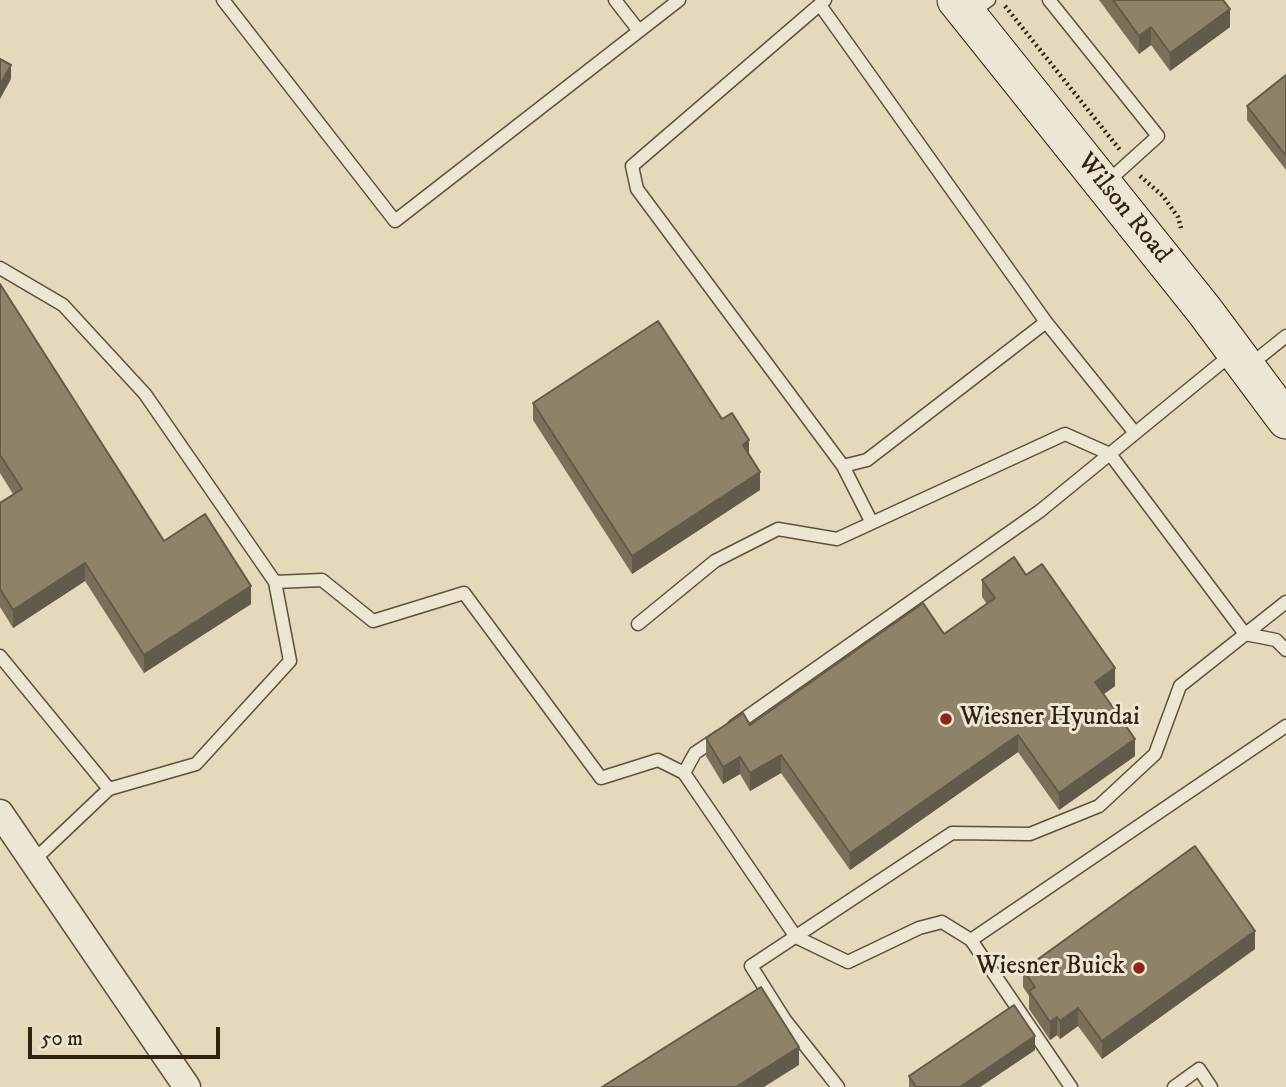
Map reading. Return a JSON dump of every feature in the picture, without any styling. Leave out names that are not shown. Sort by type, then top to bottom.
[{"type":"street","name":"Wilson Road","points":[[978,4],[1117,174],[1241,359],[1286,420]]},
{"type":"street","points":[[0,813],[187,1087]]},
{"type":"lane","points":[[223,0],[395,221],[679,0]]},
{"type":"lane","points":[[615,0],[639,31]]},
{"type":"lane","points":[[1049,0],[1158,136],[1117,174]]},
{"type":"lane","points":[[872,523],[843,466],[637,189],[632,166],[822,3],[1046,322],[1135,433]]},
{"type":"lane","points":[[0,268],[63,305],[145,394],[275,582],[290,661],[197,764],[109,789],[33,861]]},
{"type":"lane","points":[[843,466],[867,460],[1046,322]]},
{"type":"lane","points":[[684,772],[695,753],[1040,511],[1135,433],[1241,359],[1286,336]]},
{"type":"lane","points":[[638,624],[715,561],[778,529],[837,539],[1065,434],[1110,454],[1245,634],[1276,640],[1286,650]]},
{"type":"lane","points":[[275,582],[322,580],[373,621],[464,593],[601,778],[658,760],[684,772],[796,937],[848,962],[919,928],[942,922],[971,940],[1071,1087]]},
{"type":"lane","points":[[838,1087],[785,1020],[751,966],[952,833],[1030,834],[1099,806],[1155,754],[1180,686],[1286,602]]},
{"type":"lane","points":[[0,656],[109,789]]},
{"type":"lane","points":[[971,940],[1286,726]]},
{"type":"lane","points":[[1174,1087],[1199,1069],[1211,1087]]},
{"type":"path","points":[[978,4],[1117,174],[1146,183],[1163,196],[1187,237]]},
{"type":"building","points":[[1113,0],[1223,0],[1230,9],[1170,53],[1151,27],[1139,36]]},
{"type":"building","points":[[0,59],[11,65],[0,85]]},
{"type":"building","points":[[1286,75],[1286,156],[1247,106]]},
{"type":"building","points":[[0,284],[164,541],[205,514],[251,586],[144,655],[85,563],[13,610],[0,589],[0,503],[22,489],[0,455]]},
{"type":"building","points":[[658,321],[722,419],[732,413],[749,440],[743,445],[760,472],[632,556],[533,403]]},
{"type":"building","name":"Wiesner Hyundai","points":[[1014,557],[1026,575],[1042,564],[1115,668],[1095,682],[1135,739],[1059,793],[1018,735],[850,853],[781,755],[750,773],[740,757],[723,767],[706,738],[743,713],[750,725],[923,603],[944,634],[995,598],[982,580]]},
{"type":"building","name":"Wiesner Buick","points":[[1195,846],[1255,931],[1102,1041],[1078,1008],[1060,1021],[1057,1017],[1050,1022],[1029,991],[1035,987],[1023,970]]},
{"type":"building","points":[[761,987],[799,1047],[736,1087],[602,1087]]},
{"type":"building","points":[[1014,1005],[1035,1036],[960,1087],[916,1087],[909,1076]]},
{"type":"place","name":"Wiesner Hyundai","points":[[946,719]]},
{"type":"place","name":"Wiesner Buick","points":[[1139,968]]}]
